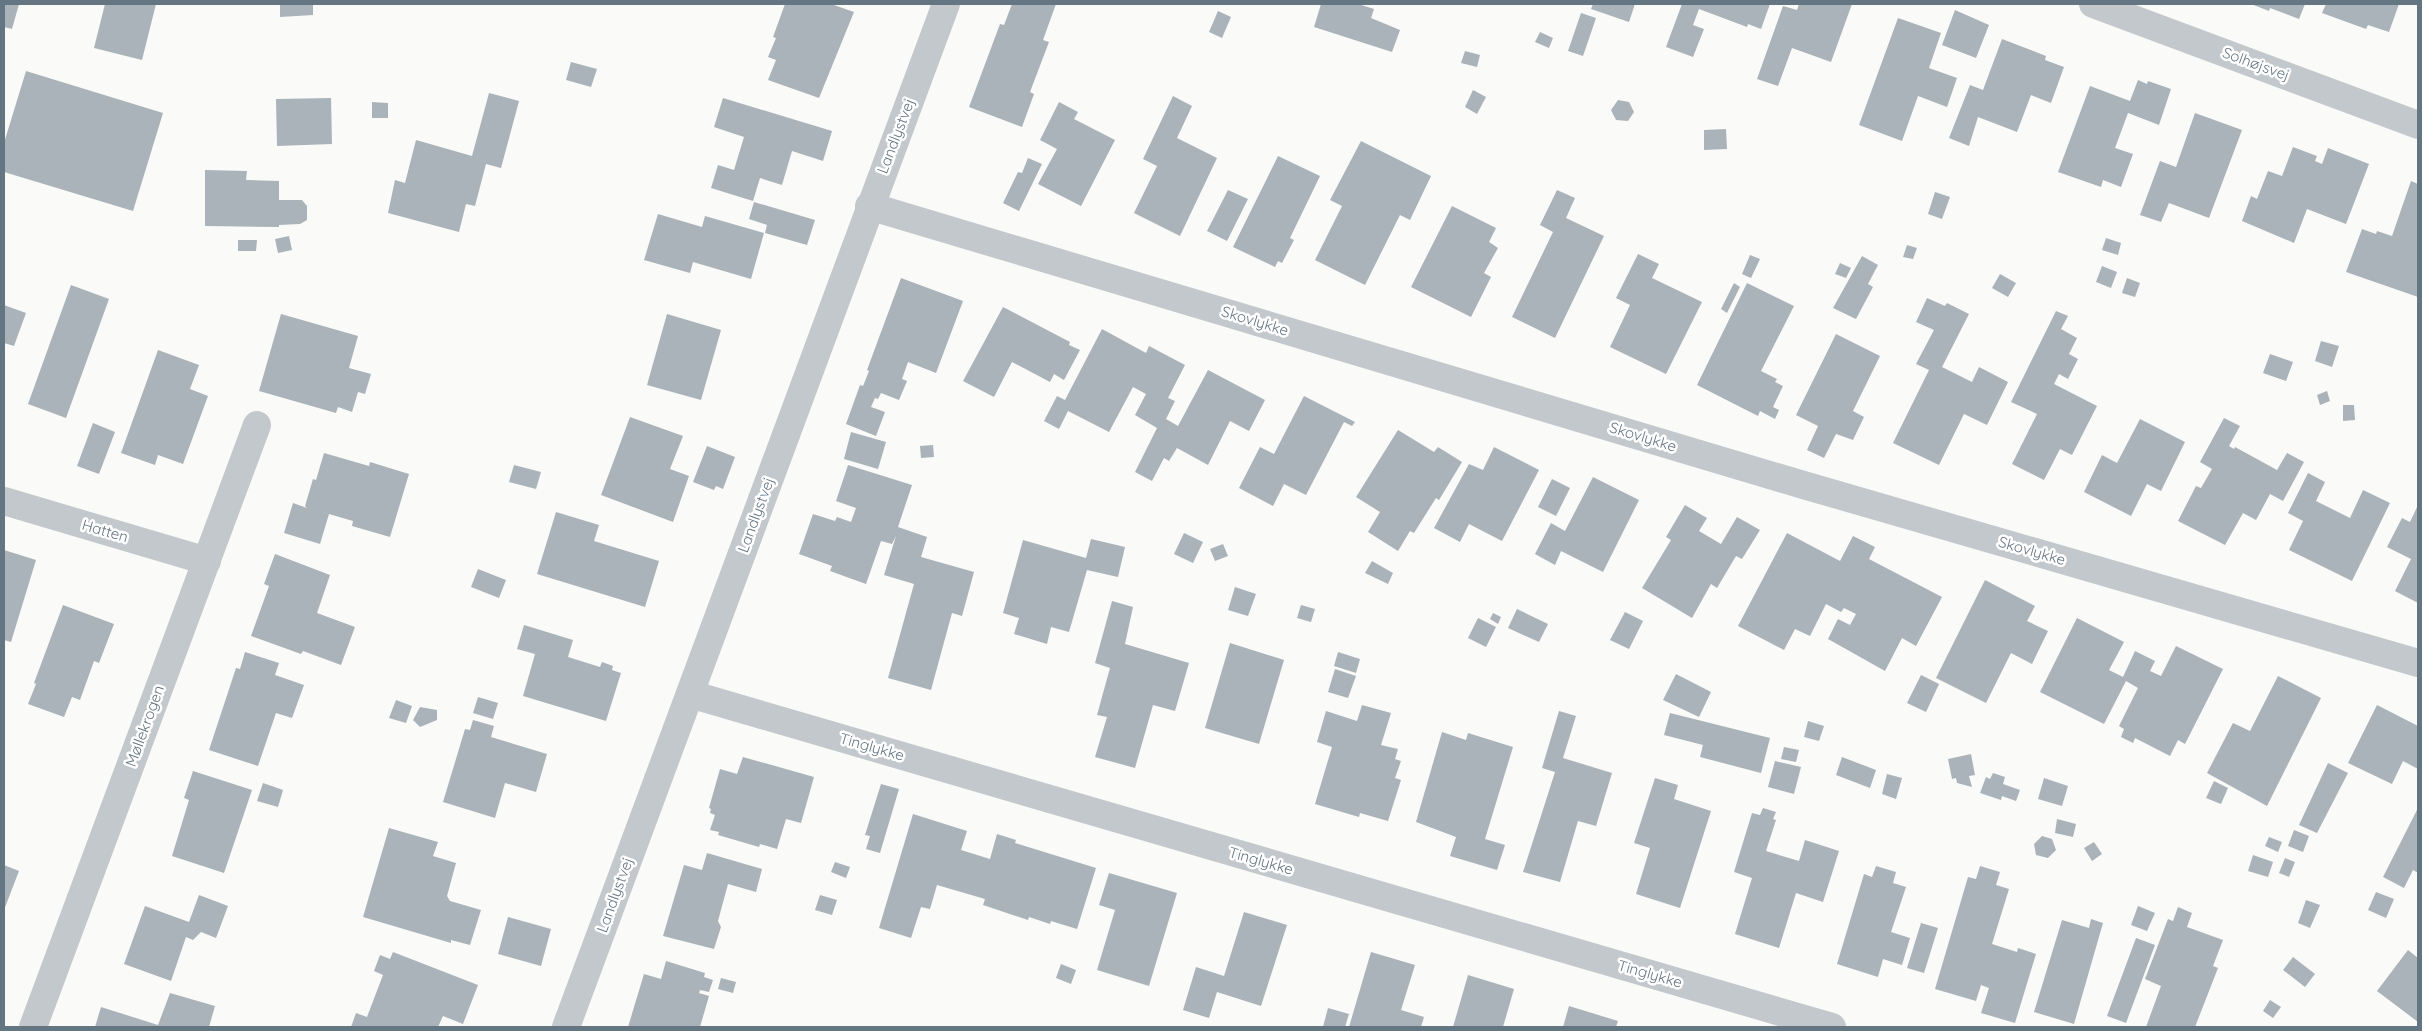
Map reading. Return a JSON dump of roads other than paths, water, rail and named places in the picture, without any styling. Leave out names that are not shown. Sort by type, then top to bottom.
[{"type":"street","name":"Landlystvej","points":[[566,1027],[946,4]]},
{"type":"street","name":"Solhøjsvej","points":[[2093,4],[2418,125]]},
{"type":"street","name":"Skovlykke","points":[[870,206],[1800,484],[2418,663]]},
{"type":"street","name":"Møllekrogen","points":[[33,1027],[257,425]]},
{"type":"street","name":"Hatten","points":[[4,501],[207,561]]},
{"type":"street","name":"Tinglykke","points":[[690,694],[1832,1027]]}]
